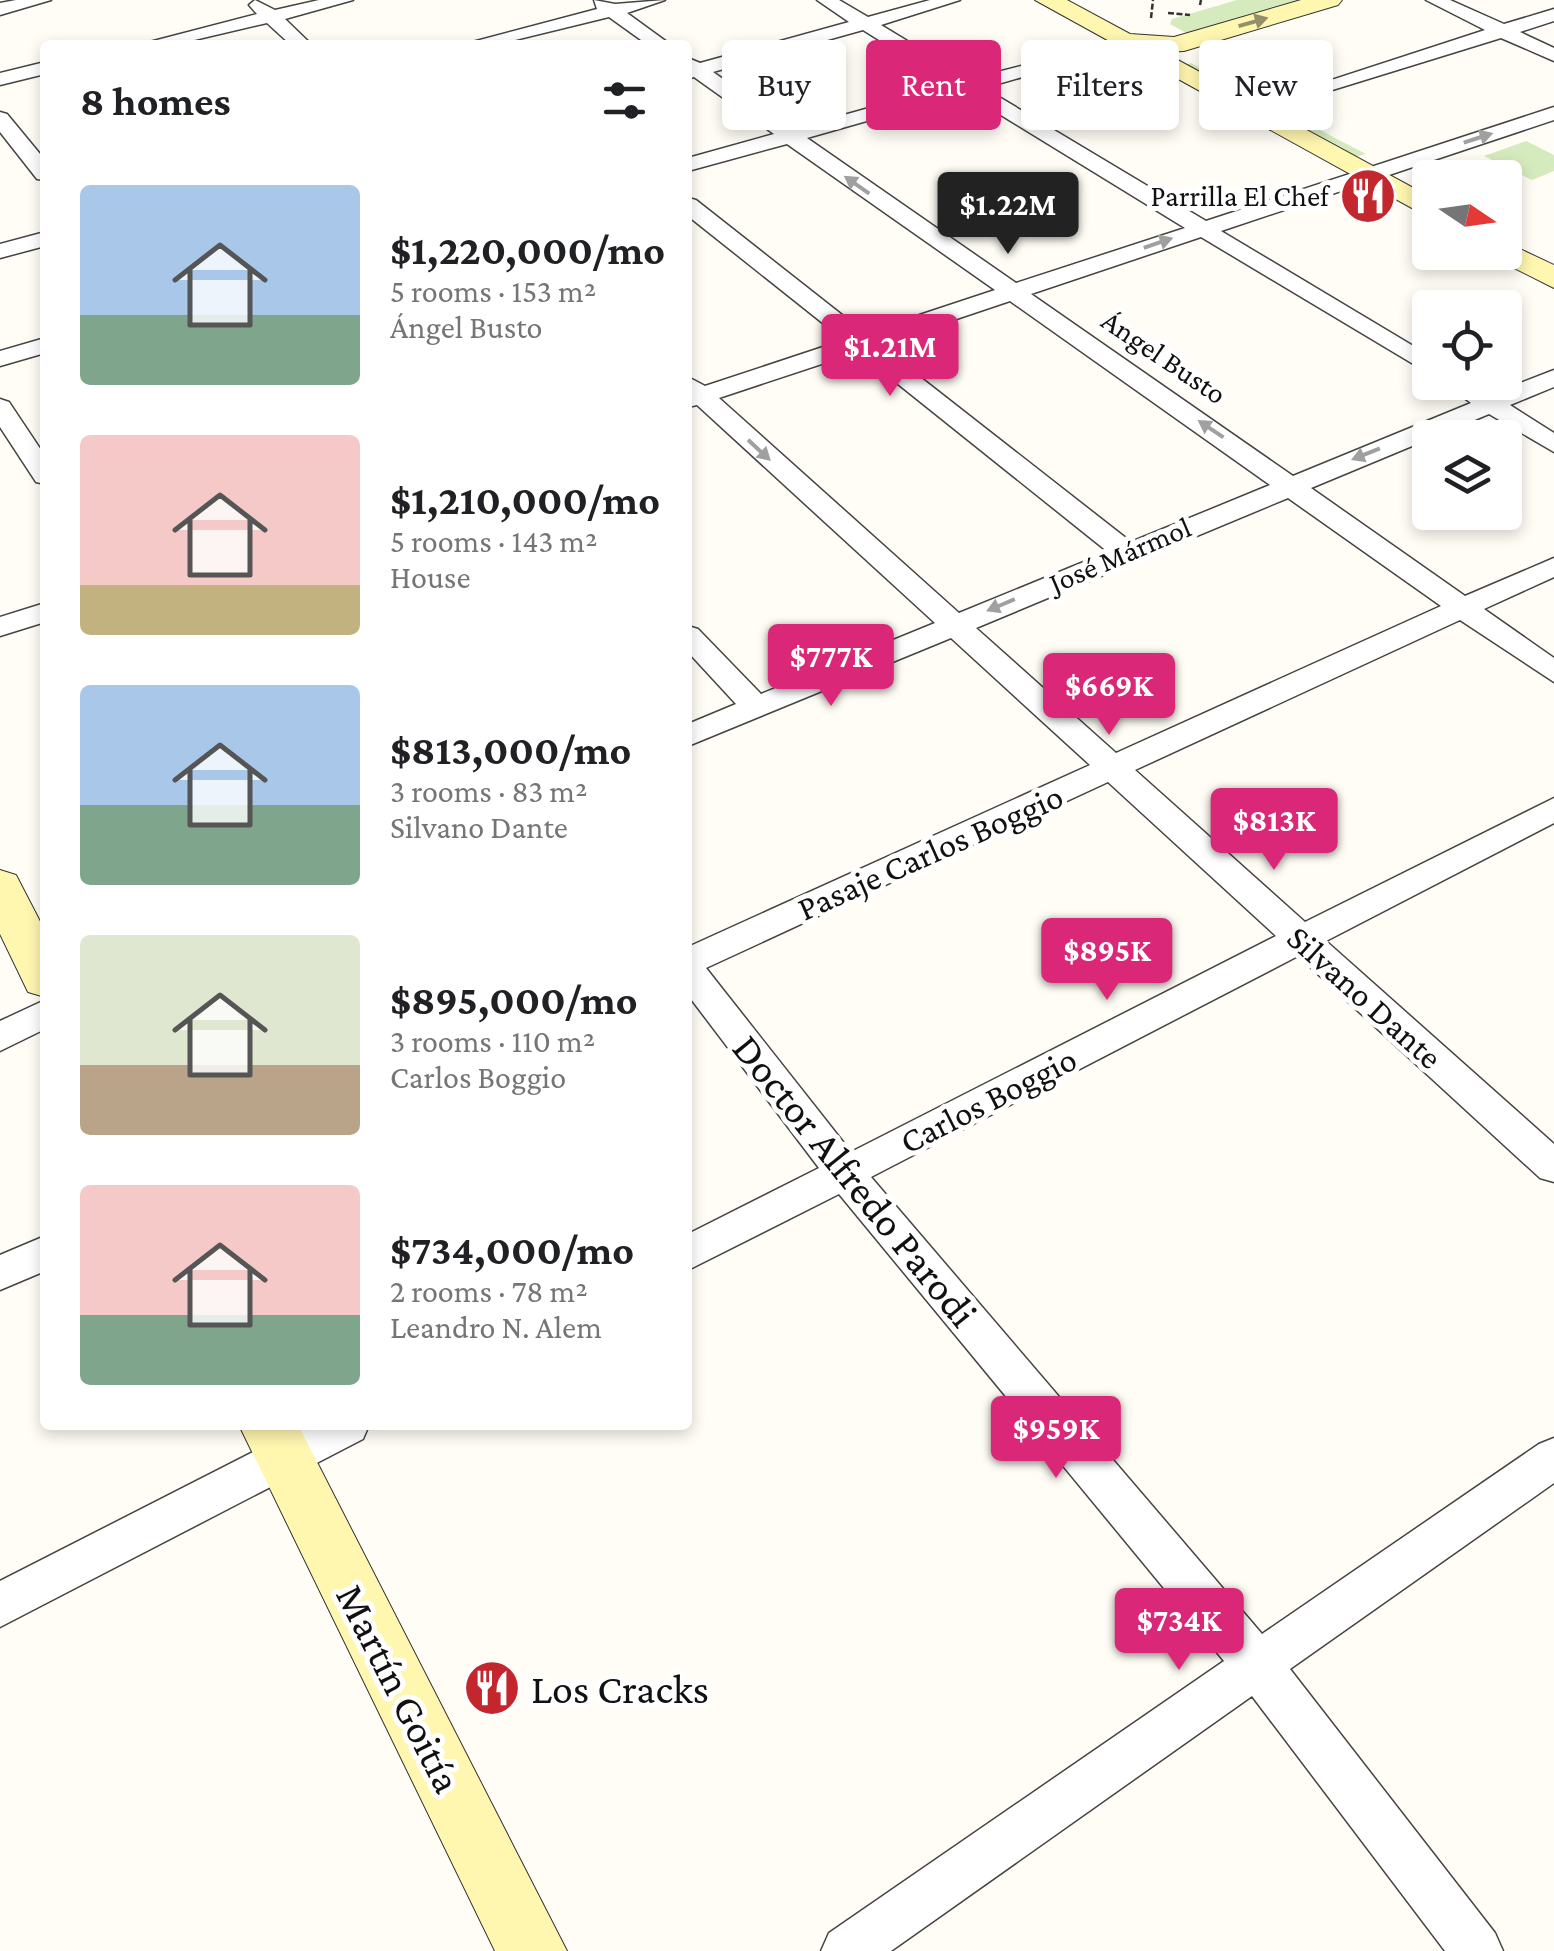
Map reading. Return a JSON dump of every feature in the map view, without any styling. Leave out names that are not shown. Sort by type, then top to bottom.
[{"type":"main road","points":[[1048,0],[1140,21],[1168,40]]},
{"type":"main road","points":[[1090,0],[1140,21],[1365,172],[1412,198]]},
{"type":"main road","points":[[1179,44],[1329,0]]},
{"type":"main road","points":[[1140,21],[1200,2]]},
{"type":"main road","points":[[1333,128],[1412,169]]},
{"type":"main road","points":[[1522,229],[1554,247]]},
{"type":"main road","points":[[1522,260],[1554,278]]},
{"type":"main road","points":[[0,886],[40,969]]},
{"type":"main road","name":"Martín Goitía","points":[[276,1441],[532,1951]]},
{"type":"street","points":[[0,9],[42,0]]},
{"type":"street","points":[[252,0],[296,40]]},
{"type":"street","points":[[170,40],[344,0]]},
{"type":"street","points":[[488,40],[604,6],[656,0]]},
{"type":"street","points":[[826,0],[890,40]]},
{"type":"street","points":[[692,69],[951,0]]},
{"type":"street","points":[[1435,0],[1554,55]]},
{"type":"street","points":[[604,6],[654,40]]},
{"type":"street","points":[[1333,84],[1554,15]]},
{"type":"street","points":[[1001,73],[1140,21]]},
{"type":"street","points":[[0,78],[40,69]]},
{"type":"street","name":"Ángel Busto","points":[[692,70],[1291,484],[1554,672]]},
{"type":"street","points":[[1001,107],[1412,356]]},
{"type":"street","points":[[692,393],[1013,293],[1365,172],[1554,113]]},
{"type":"street","points":[[692,164],[866,114]]},
{"type":"street","points":[[0,118],[36,151]]},
{"type":"street","points":[[0,160],[36,151]]},
{"type":"street","points":[[692,207],[1126,552]]},
{"type":"street","points":[[0,251],[40,240]]},
{"type":"street","points":[[0,358],[40,347]]},
{"type":"street","name":"José Mármol","points":[[692,734],[1554,378]]},
{"type":"street","name":"Silvano Dante","points":[[692,393],[1554,1167]]},
{"type":"street","points":[[1484,400],[1554,444]]},
{"type":"street","points":[[0,407],[40,468]]},
{"type":"street","name":"Pasaje Carlos Boggio","points":[[692,959],[1112,771],[1554,566]]},
{"type":"street","points":[[0,627],[40,614]]},
{"type":"street","points":[[692,639],[756,708]]},
{"type":"street","name":"Carlos Boggio","points":[[692,1251],[1554,809]]},
{"type":"street","name":"Doctor Alfredo Parodi","points":[[692,975],[845,1173],[1258,1665],[1476,1951]]},
{"type":"street","points":[[0,1037],[40,1016]]},
{"type":"street","points":[[0,1273],[40,1255]]},
{"type":"street","points":[[0,1605],[276,1441],[326,1430]]},
{"type":"street","points":[[848,1951],[1554,1458]]},
{"type":"green space","points":[[1237,0],[1319,0],[1201,33],[1186,33],[1170,24],[1172,19]]},
{"type":"green space","points":[[1191,63],[1199,67],[1199,77],[1179,66]]},
{"type":"green space","points":[[1299,130],[1320,130],[1366,154],[1351,158]]},
{"type":"green space","points":[[1526,141],[1554,155],[1554,171],[1532,180],[1522,175],[1522,160],[1492,160],[1484,156]]},
{"type":"place","name":"Parrilla El Chef","points":[[1368,196]]},
{"type":"place","name":"Los Cracks","points":[[492,1688]]}]
